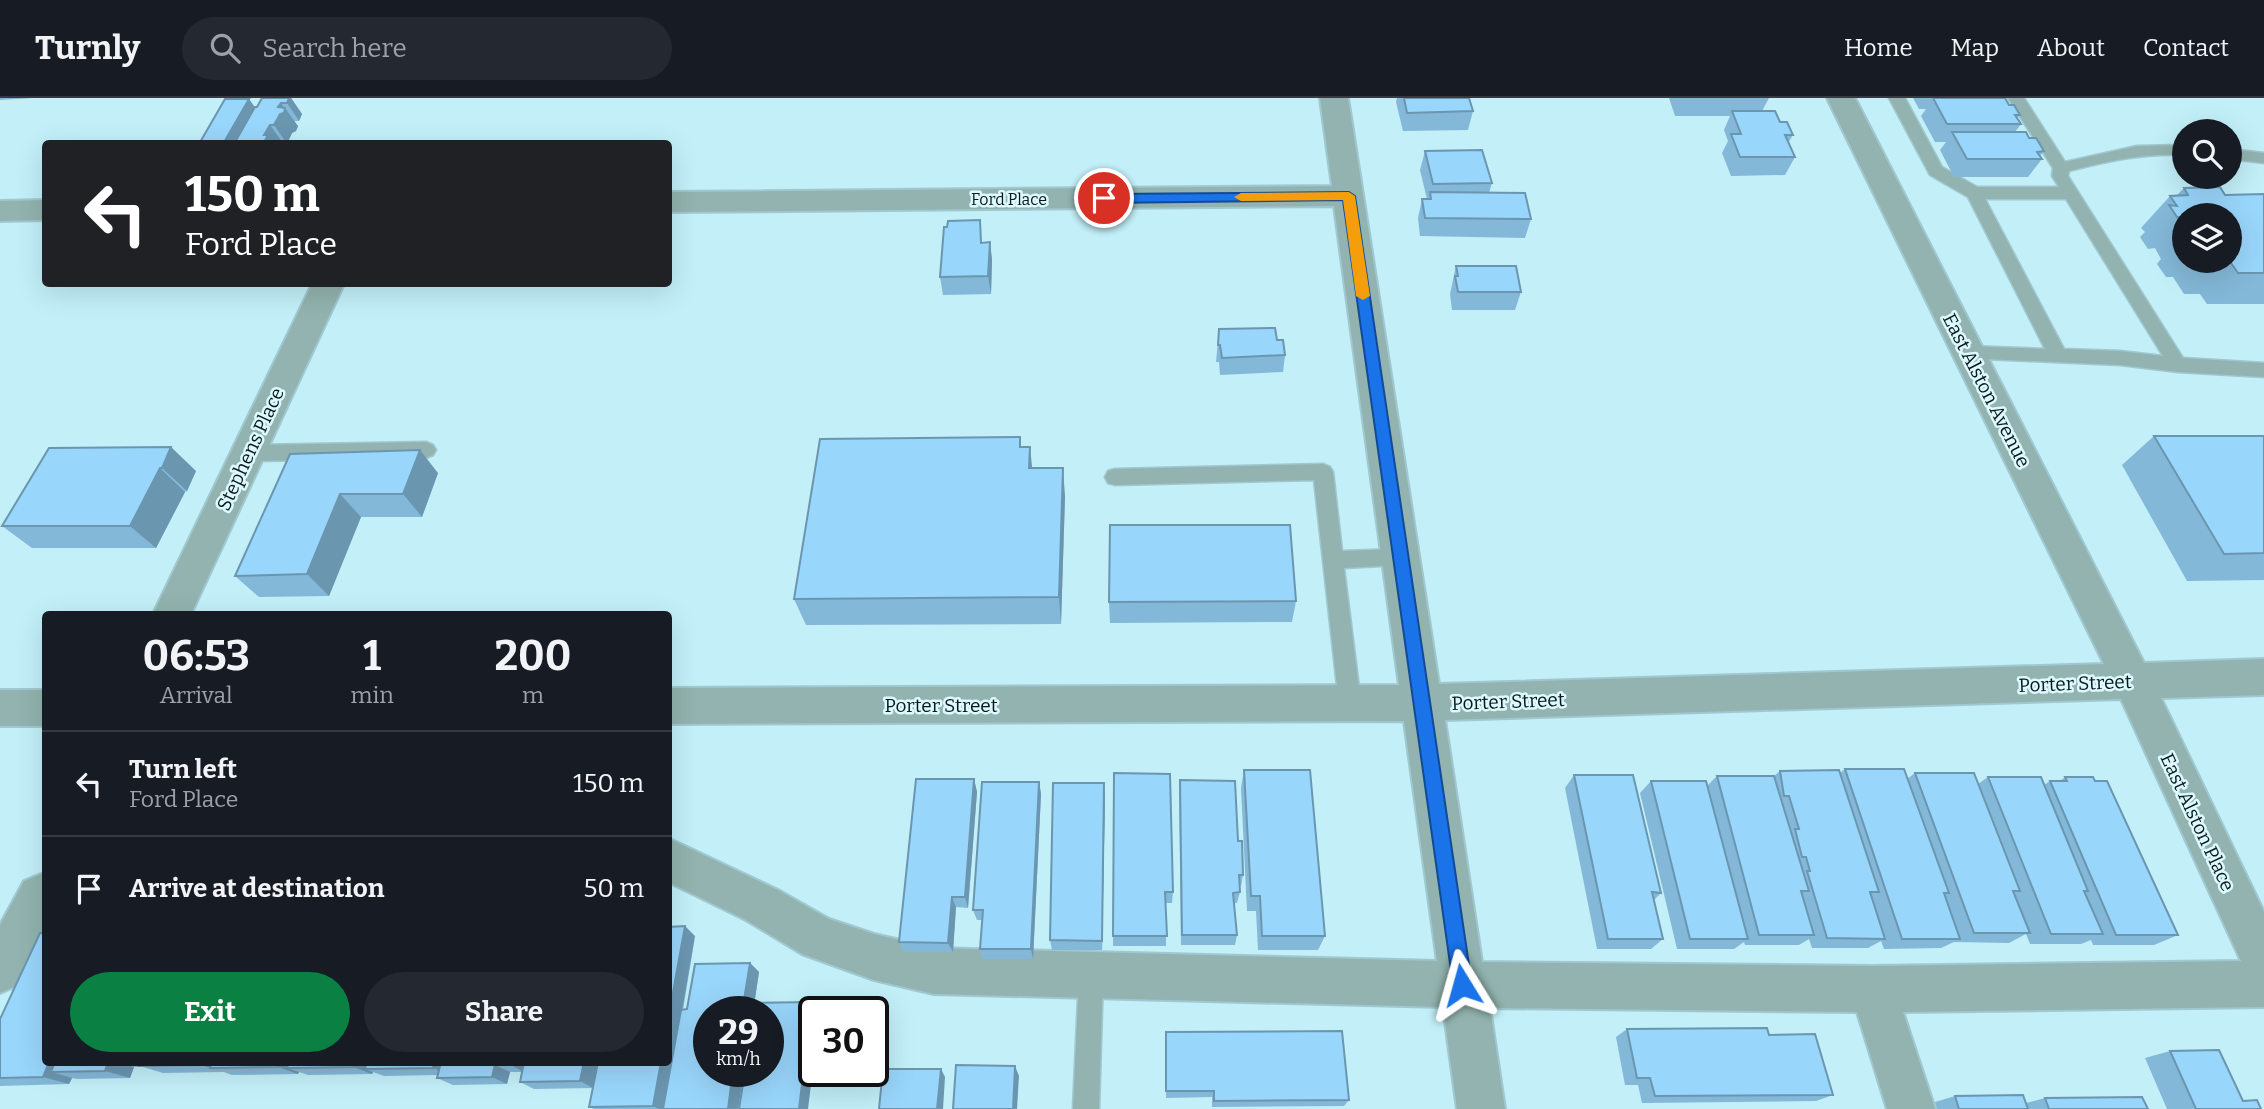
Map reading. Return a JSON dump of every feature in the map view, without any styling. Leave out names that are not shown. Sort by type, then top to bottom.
[{"type":"street","points":[[1334,98],[1481,1109]]},
{"type":"street","name":"East Alston Avenue","points":[[1841,98],[2133,682]]},
{"type":"street","name":"Ford Place","points":[[672,202],[1349,196]]},
{"type":"street","points":[[0,211],[42,210]]},
{"type":"street","name":"Stephens Place","points":[[173,611],[327,287]]},
{"type":"street","name":"Porter Street","points":[[672,706],[1420,703],[2264,677]]},
{"type":"street","name":"East Alston Place","points":[[2133,682],[2264,961]]},
{"type":"street","points":[[0,708],[42,708]]},
{"type":"street","points":[[672,861],[742,894],[818,938],[874,957],[934,971],[1462,985],[1873,989],[2264,984]]},
{"type":"street","points":[[0,970],[42,895]]},
{"type":"street","points":[[1873,989],[1911,1109]]},
{"type":"lane","points":[[1897,98],[1936,171],[1974,193],[2070,193]]},
{"type":"lane","points":[[2016,98],[2061,168],[2060,176],[2070,193],[2178,365]]},
{"type":"lane","points":[[2061,168],[2115,153],[2172,149]]},
{"type":"lane","points":[[2242,155],[2264,158]]},
{"type":"lane","points":[[1974,193],[2058,356]]},
{"type":"lane","points":[[1969,353],[2120,358],[2178,365],[2264,370]]},
{"type":"lane","points":[[248,453],[426,450]]},
{"type":"lane","points":[[1115,477],[1323,472],[1350,704]]},
{"type":"lane","points":[[1333,560],[1400,557]]},
{"type":"lane","points":[[1086,1109],[1091,976]]},
{"type":"building","points":[[262,98],[289,98],[287,103],[281,103],[278,107],[285,108],[284,113],[280,114],[274,125],[270,125],[264,135],[268,135],[265,140],[236,140],[255,107]]},
{"type":"building","points":[[1404,98],[1469,98],[1473,111],[1407,113]]},
{"type":"building","points":[[1933,98],[2005,98],[2009,105],[2014,105],[2020,115],[2015,115],[2021,124],[1947,124]]},
{"type":"building","points":[[225,99],[249,99],[225,140],[201,140]]},
{"type":"building","points":[[1732,111],[1775,111],[1780,122],[1787,122],[1793,135],[1785,135],[1795,157],[1740,157],[1731,134],[1741,134]]},
{"type":"building","points":[[1952,132],[2026,132],[2029,138],[2036,138],[2044,151],[2037,152],[2042,159],[1967,159]]},
{"type":"building","points":[[1482,150],[1492,183],[1433,184],[1425,151]]},
{"type":"building","points":[[2185,189],[2221,189],[2225,195],[2264,194],[2264,273],[2242,273],[2242,203],[2175,203],[2170,196],[2188,195]]},
{"type":"building","points":[[1430,192],[1525,193],[1531,219],[1425,218],[1422,199],[1431,199]]},
{"type":"building","points":[[980,220],[981,243],[990,242],[988,276],[940,277],[944,227],[947,227],[948,221]]},
{"type":"building","points":[[1456,266],[1516,266],[1521,292],[1458,292]]},
{"type":"building","points":[[1275,328],[1277,340],[1283,340],[1285,355],[1222,358],[1218,345],[1219,329]]},
{"type":"building","points":[[2154,436],[2264,436],[2264,553],[2224,554]]},
{"type":"building","points":[[1020,437],[1020,447],[1030,447],[1029,468],[1063,468],[1059,597],[794,599],[820,439]]},
{"type":"building","points":[[171,447],[130,526],[2,526],[49,448]]},
{"type":"building","points":[[420,450],[403,494],[340,494],[307,574],[235,576],[290,454]]},
{"type":"building","points":[[1110,525],[1290,525],[1296,601],[1109,602]]},
{"type":"building","points":[[1845,769],[1904,769],[1949,893],[1944,893],[1960,939],[1902,939]]},
{"type":"building","points":[[1244,770],[1310,770],[1325,936],[1262,936],[1260,896],[1251,896]]},
{"type":"building","points":[[1839,770],[1879,892],[1870,892],[1885,939],[1827,938],[1807,871],[1810,871],[1806,857],[1802,857],[1795,829],[1799,829],[1789,796],[1784,796],[1780,771]]},
{"type":"building","points":[[1114,773],[1170,774],[1173,892],[1165,892],[1167,936],[1113,936]]},
{"type":"building","points":[[1915,773],[1974,773],[2020,891],[2013,891],[2030,933],[1974,933]]},
{"type":"building","points":[[1574,775],[1633,775],[1661,893],[1652,892],[1663,939],[1608,939]]},
{"type":"building","points":[[1717,776],[1774,776],[1809,891],[1801,891],[1814,935],[1759,935]]},
{"type":"building","points":[[1988,777],[2041,777],[2103,934],[2051,934]]},
{"type":"building","points":[[2065,777],[2093,777],[2095,781],[2107,781],[2178,935],[2116,935],[2050,781],[2067,781]]},
{"type":"building","points":[[916,779],[974,779],[965,897],[952,897],[948,943],[899,942]]},
{"type":"building","points":[[1180,780],[1235,781],[1243,875],[1239,875],[1240,892],[1233,893],[1237,935],[1182,935]]},
{"type":"building","points":[[1651,781],[1706,781],[1748,939],[1690,939]]},
{"type":"building","points":[[982,782],[1039,782],[1031,949],[980,949],[983,910],[973,910]]},
{"type":"building","points":[[1053,783],[1104,783],[1102,941],[1050,940]]},
{"type":"building","points":[[685,926],[672,998],[672,927]]},
{"type":"building","points":[[42,933],[42,1066],[47,1066],[43,1077],[0,1078],[0,1019]]},
{"type":"building","points":[[750,963],[745,996],[693,996],[693,1087],[731,1087],[728,1109],[663,1109],[681,1010],[687,1009],[695,964]]},
{"type":"building","points":[[784,1002],[798,1002],[798,1087],[802,1087],[799,1109],[739,1109],[742,1087],[784,1087]]},
{"type":"building","points":[[1767,1028],[1769,1035],[1815,1034],[1833,1095],[1655,1096],[1650,1078],[1637,1078],[1627,1029]]},
{"type":"building","points":[[1342,1031],[1349,1100],[1214,1101],[1214,1091],[1166,1091],[1166,1032]]},
{"type":"building","points":[[2219,1050],[2243,1101],[2257,1100],[2261,1109],[2196,1109],[2170,1051]]},
{"type":"building","points":[[956,1065],[1015,1066],[1013,1109],[953,1109]]},
{"type":"building","points":[[53,1066],[107,1066],[105,1071],[51,1072]]},
{"type":"building","points":[[211,1066],[278,1066],[278,1067],[210,1068]]},
{"type":"building","points":[[288,1066],[353,1066],[353,1067],[287,1068]]},
{"type":"building","points":[[366,1066],[433,1066],[433,1068],[365,1069]]},
{"type":"building","points":[[440,1066],[495,1066],[492,1077],[437,1078]]},
{"type":"building","points":[[523,1066],[583,1066],[580,1081],[520,1082]]},
{"type":"building","points":[[597,1066],[660,1066],[653,1106],[589,1107]]},
{"type":"building","points":[[889,1069],[941,1069],[937,1109],[879,1109],[881,1087],[889,1087]]},
{"type":"building","points":[[2023,1095],[2028,1109],[1959,1109],[1955,1096]]},
{"type":"building","points":[[2142,1097],[2148,1109],[2049,1109],[2045,1098]]},
{"type":"slow traffic","points":[[1241,197],[1349,196],[1363,296]]},
{"type":"route","points":[[1104,198],[1349,196],[1462,985]]}]
